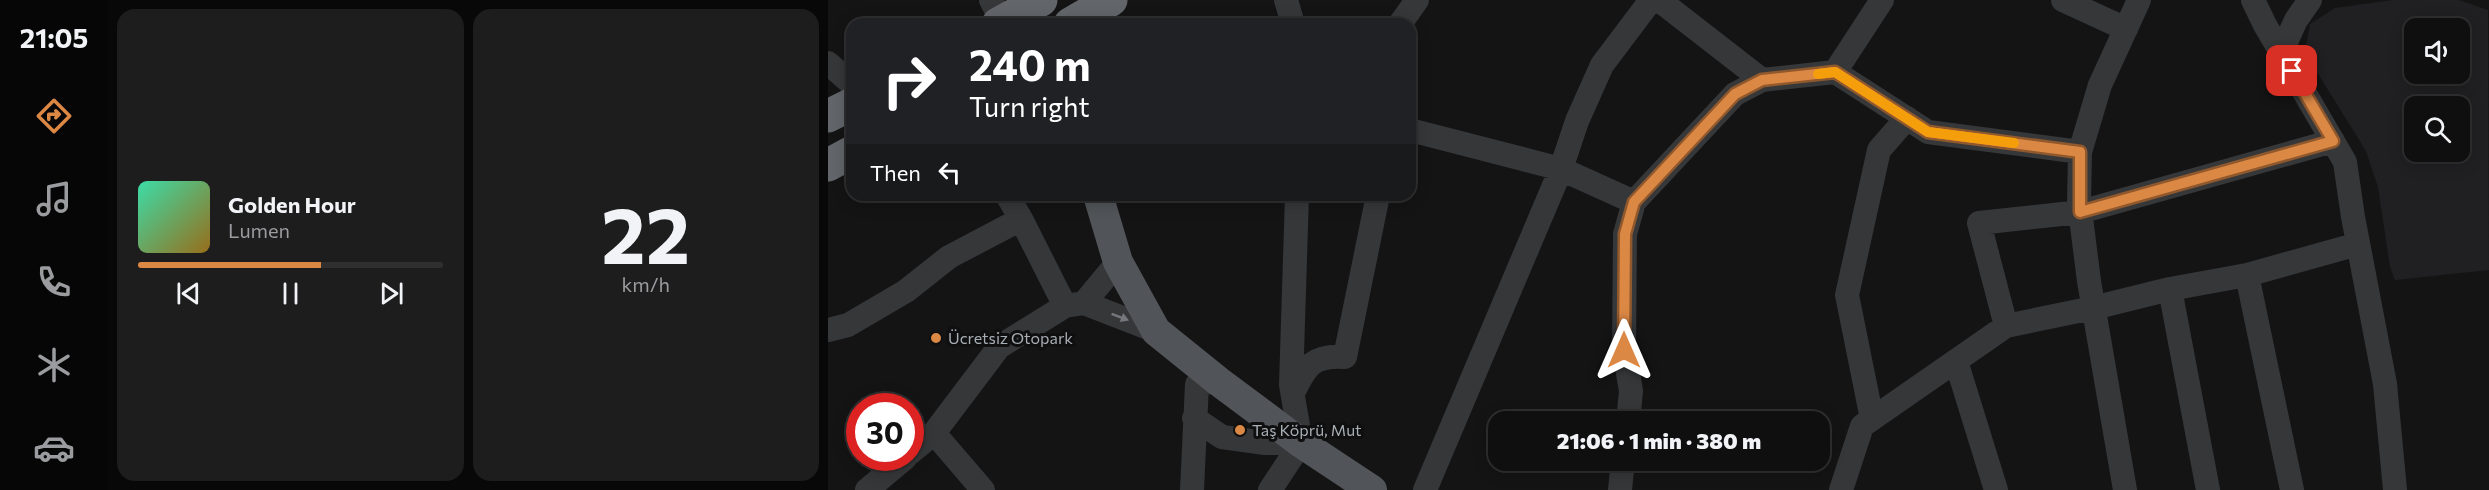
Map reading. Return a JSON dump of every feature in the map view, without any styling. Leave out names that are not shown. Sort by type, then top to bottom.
[{"type":"highway","points":[[998,18],[1041,0]]},
{"type":"highway","points":[[1080,18],[1111,0]]},
{"type":"highway","points":[[828,116],[846,107]]},
{"type":"highway","points":[[828,165],[846,155]]},
{"type":"main road","points":[[1101,202],[1118,261],[1156,331],[1218,381],[1270,433],[1300,443],[1372,490]]},
{"type":"main road","points":[[1101,202],[1138,268],[1218,381]]},
{"type":"street","points":[[1286,0],[1291,18]]},
{"type":"street","points":[[1404,18],[1417,0]]},
{"type":"street","points":[[1425,490],[1562,169],[1577,121],[1602,65],[1651,0]]},
{"type":"street","points":[[1659,0],[1762,80]]},
{"type":"street","points":[[1835,72],[1882,0]]},
{"type":"street","points":[[2063,0],[2126,29]]},
{"type":"street","points":[[2125,490],[2093,308],[2080,212],[2080,152],[2100,85],[2139,0]]},
{"type":"street","points":[[2253,0],[2281,53],[2345,162],[2385,384],[2395,490]]},
{"type":"street","points":[[2281,53],[2296,20],[2310,0]]},
{"type":"street","points":[[828,63],[846,79]]},
{"type":"street","points":[[1629,411],[1631,391],[1624,350],[1625,234],[1634,202],[1735,94],[1762,80],[1835,72],[1928,132],[2080,152]]},
{"type":"street","points":[[1872,419],[1847,295],[1879,150],[1907,118]]},
{"type":"street","points":[[1416,132],[1562,169],[1634,202]]},
{"type":"street","points":[[2006,326],[1979,223],[2080,212],[2333,141]]},
{"type":"street","points":[[1010,201],[1074,305],[1156,331]]},
{"type":"street","points":[[1270,490],[1300,443],[1293,393],[1291,339],[1297,201]]},
{"type":"street","points":[[1293,393],[1304,368],[1327,356],[1345,357],[1377,201]]},
{"type":"street","points":[[828,330],[858,320],[906,291],[949,258],[1021,219]]},
{"type":"street","points":[[1841,490],[1862,426],[2006,326],[2170,289],[2247,275],[2358,244]]},
{"type":"street","points":[[924,441],[934,433],[999,347],[1074,305],[1118,261]]},
{"type":"street","points":[[2247,275],[2292,490]]},
{"type":"street","points":[[2170,289],[2208,490]]},
{"type":"street","points":[[1956,361],[1996,490]]},
{"type":"street","points":[[1192,490],[1197,384],[1218,381]]},
{"type":"street","points":[[1194,418],[1222,437],[1270,433]]},
{"type":"street","points":[[934,433],[983,490]]},
{"type":"street","points":[[867,490],[890,471]]},
{"type":"street","points":[[1620,490],[1622,471]]},
{"type":"shaded area","points":[[2393,0],[2459,0],[2488,10],[2489,270],[2395,280],[2390,267],[2378,187],[2366,151],[2305,53],[2310,24],[2335,8]]},
{"type":"slow traffic","points":[[1818,74],[1835,72],[1928,132],[2014,143]]},
{"type":"place","name":"Ücretsiz Otopark","points":[[936,338]]},
{"type":"place","name":"Taş Köprü, Mut","points":[[1240,430]]},
{"type":"route","points":[[1624,350],[1625,234],[1634,202],[1735,94],[1762,80],[1835,72],[1928,132],[2080,152],[2080,212],[2333,141],[2292,71]]}]
